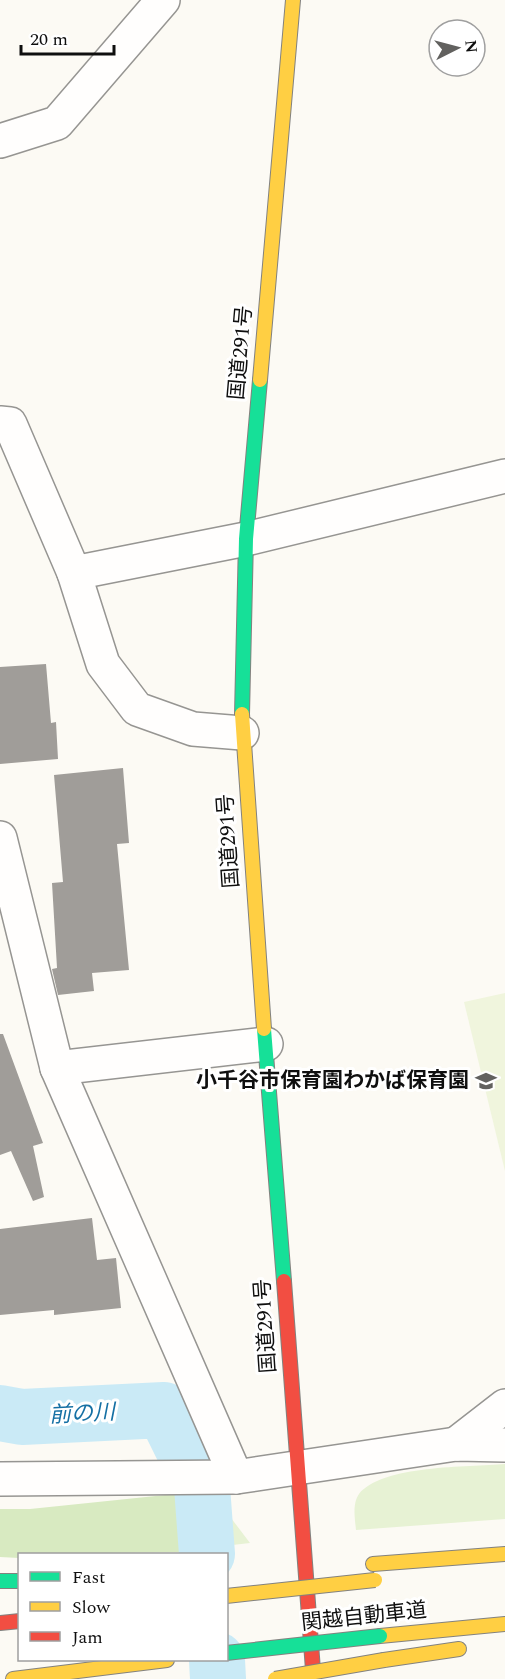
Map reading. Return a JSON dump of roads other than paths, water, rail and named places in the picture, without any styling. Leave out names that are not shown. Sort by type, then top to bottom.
[{"type":"highway","name":"国道291号","points":[[293,0],[246,539],[242,733],[314,1679]]},
{"type":"highway","points":[[367,1564],[505,1554]]},
{"type":"highway","points":[[290,1571],[326,1568]]},
{"type":"highway","points":[[481,1570],[505,1568]]},
{"type":"highway","name":"関越自動車道","points":[[228,1596],[380,1580]]},
{"type":"highway","points":[[0,1581],[18,1581]]},
{"type":"highway","points":[[0,1623],[18,1621]]},
{"type":"highway","name":"関越自動車道","points":[[228,1653],[505,1624]]},
{"type":"highway","points":[[275,1679],[472,1647]]},
{"type":"highway","points":[[13,1679],[157,1661]]},
{"type":"street","points":[[0,141],[57,123],[163,0]]},
{"type":"street","points":[[0,423],[10,424],[74,573],[103,664],[137,709],[193,729],[242,733]]},
{"type":"street","points":[[74,573],[246,539],[505,476]]},
{"type":"street","points":[[0,838],[57,1068],[236,1477]]},
{"type":"street","points":[[57,1068],[266,1044]]},
{"type":"street","points":[[456,1444],[505,1406]]},
{"type":"street","points":[[0,1479],[236,1477],[456,1444],[505,1445]]},
{"type":"waterway","name":"前の川","points":[[0,1413],[22,1417],[164,1410],[202,1487],[207,1553]]},
{"type":"waterway","points":[[217,1661],[218,1679]]},
{"type":"place","name":"小千谷市保育園わかば保育園","points":[[486,1081]]}]
